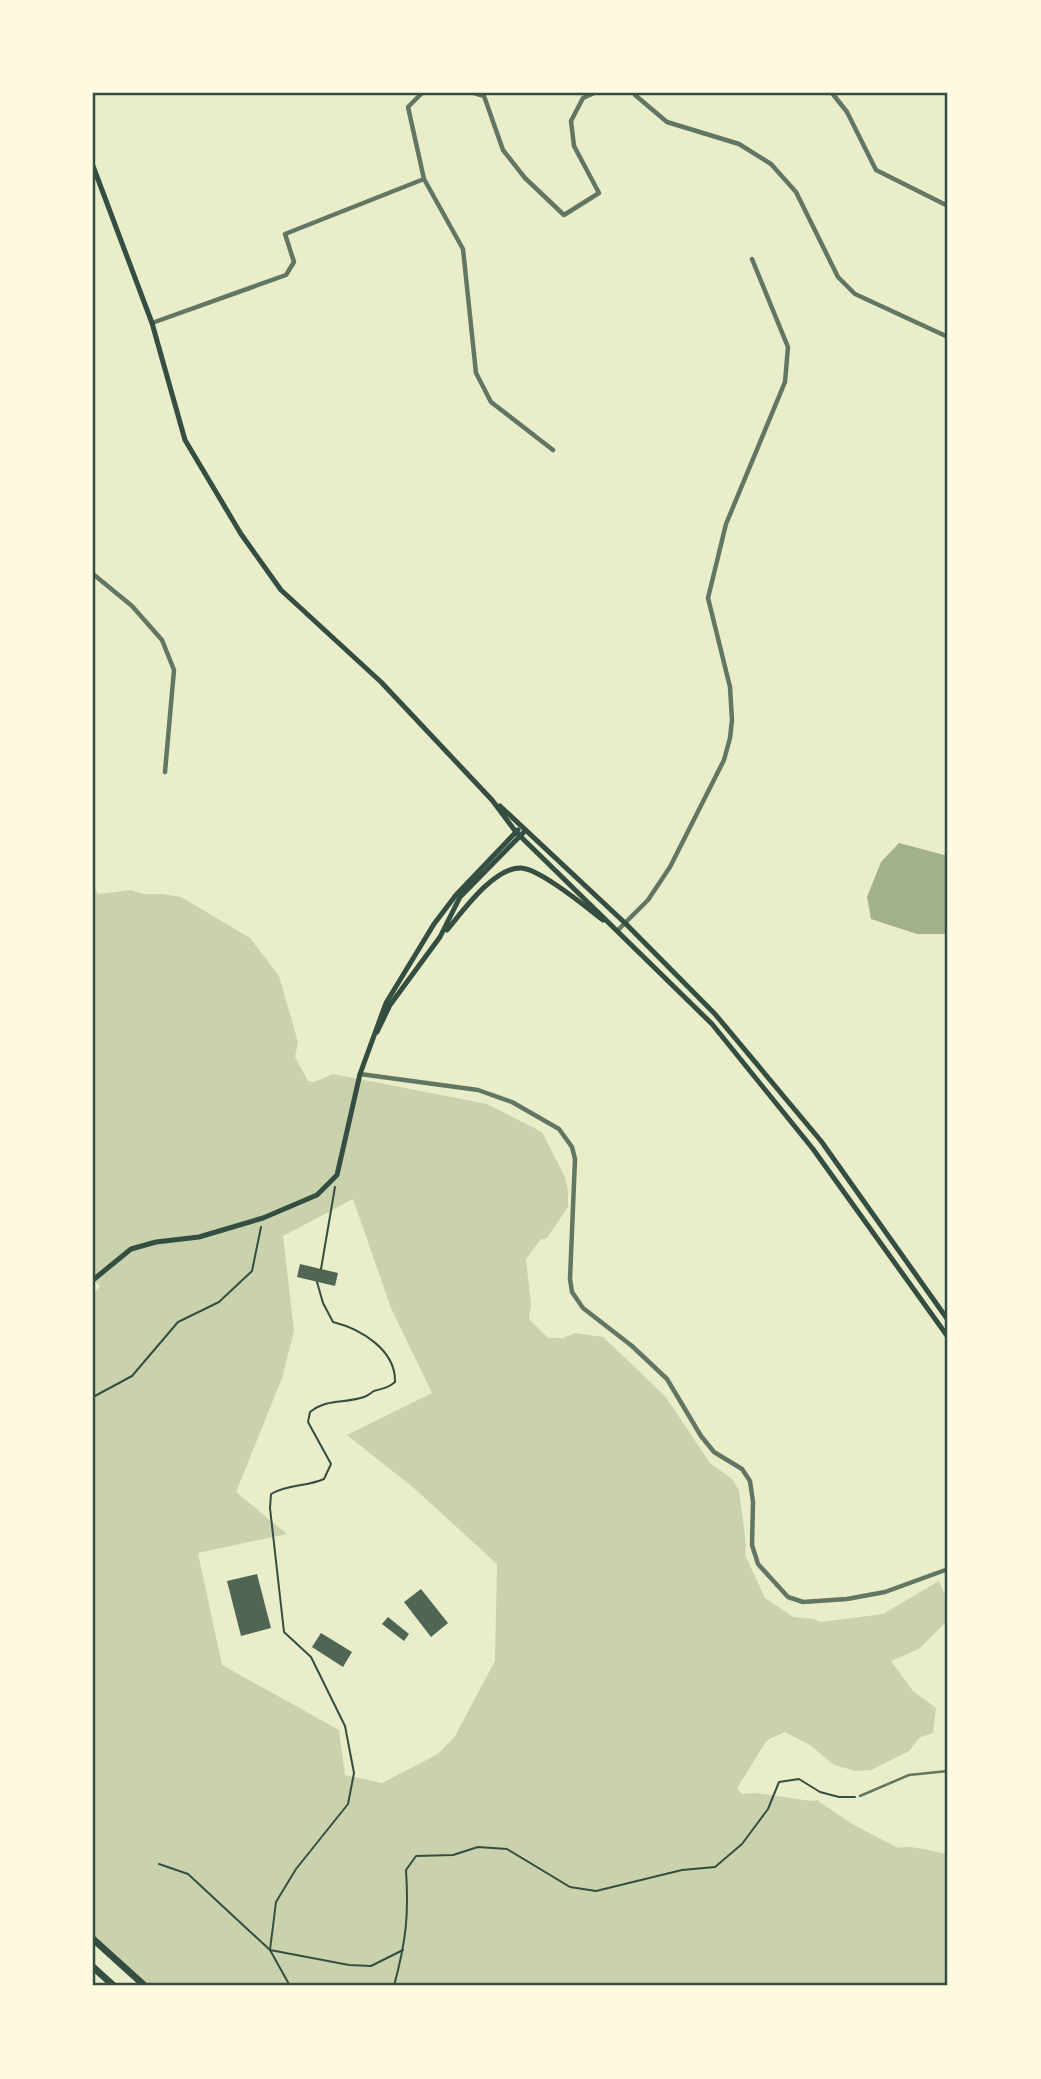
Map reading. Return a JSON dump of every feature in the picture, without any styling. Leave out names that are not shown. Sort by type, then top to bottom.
[{"type":"highway","points":[[93,1939],[145,1986]]},
{"type":"highway","points":[[93,1967],[114,1986]]},
{"type":"main road","points":[[93,166],[152,323],[185,440],[241,534],[281,590],[381,682],[492,800],[518,834],[704,1015],[813,1149],[948,1337]]},
{"type":"main road","points":[[492,800],[525,827],[715,1014],[821,1141],[948,1320]]},
{"type":"main road","points":[[93,1280],[131,1249],[156,1242],[199,1237],[263,1218],[317,1195],[337,1175],[360,1074],[381,1013],[426,937],[456,895],[525,827]]},
{"type":"main road","points":[[440,937],[460,897],[518,834]]},
{"type":"main road","points":[[360,1074],[385,1015],[406,983],[440,937],[481,891],[502,874],[519,868],[539,874],[618,930]]},
{"type":"main road","points":[[426,937],[437,929],[441,932],[440,937]]},
{"type":"main road","points":[[403,974],[400,983],[406,983]]},
{"type":"street","points":[[422,93],[408,107],[424,179],[463,248],[475,373],[491,402],[553,450]]},
{"type":"street","points":[[474,93],[484,96],[503,150],[525,178],[564,215],[599,193],[574,146],[570,121],[583,97],[594,93]]},
{"type":"street","points":[[635,93],[667,122],[738,144],[771,164],[796,192],[838,277],[855,294],[948,337]]},
{"type":"street","points":[[832,93],[847,112],[876,170],[948,206]]},
{"type":"street","points":[[152,323],[286,275],[294,262],[285,234],[424,179]]},
{"type":"street","points":[[618,930],[659,884],[724,760],[732,720],[730,687],[708,598],[726,524],[785,382],[788,346],[752,259]]},
{"type":"street","points":[[93,574],[132,606],[162,640],[174,670],[165,772]]},
{"type":"street","points":[[360,1074],[478,1090],[512,1102],[546,1120],[567,1137],[572,1147],[576,1175],[570,1279],[572,1292],[583,1308],[632,1346],[667,1379],[701,1436],[714,1452],[742,1469],[750,1481],[753,1502],[752,1545],[758,1564],[788,1597],[803,1602],[847,1599],[885,1592],[948,1569]]},
{"type":"street","points":[[859,1796],[909,1775],[948,1771]]},
{"type":"path","points":[[320,1269],[337,1175]]},
{"type":"path","points":[[93,1397],[132,1376],[178,1322],[219,1302],[252,1271],[263,1218]]},
{"type":"path","points":[[270,1950],[276,1902],[296,1869],[348,1804],[354,1773],[345,1726],[311,1657],[284,1632],[270,1508],[271,1494],[285,1486],[309,1486],[324,1479],[331,1464],[308,1422],[310,1412],[327,1402],[365,1397],[376,1390],[387,1389],[395,1382],[395,1370],[379,1345],[350,1326],[333,1322],[323,1303],[317,1282]]},
{"type":"path","points":[[394,1986],[404,1949],[408,1912],[406,1870],[416,1856],[453,1855],[478,1847],[507,1849],[570,1887],[596,1891],[682,1870],[715,1867],[742,1844],[768,1809],[779,1782],[799,1779],[820,1792],[839,1797],[859,1796]]},
{"type":"path","points":[[159,1864],[188,1874],[270,1950],[290,1986]]},
{"type":"path","points":[[270,1950],[349,1965],[370,1966],[404,1949]]},
{"type":"shaded area","points":[[899,843],[948,856],[948,934],[917,934],[871,919],[867,897],[881,862]]},
{"type":"shaded area","points":[[93,885],[98,894],[131,890],[144,894],[181,897],[250,938],[279,976],[298,1042],[295,1057],[308,1081],[314,1082],[333,1074],[487,1104],[542,1132],[565,1177],[568,1207],[547,1238],[540,1240],[526,1259],[531,1304],[529,1319],[548,1338],[563,1338],[575,1333],[603,1337],[665,1396],[710,1463],[732,1479],[739,1490],[745,1555],[765,1598],[793,1617],[821,1622],[883,1614],[939,1581],[944,1593],[948,1594],[948,1624],[944,1624],[919,1649],[891,1661],[913,1691],[936,1708],[933,1733],[919,1738],[909,1751],[871,1770],[856,1771],[834,1765],[810,1745],[785,1732],[767,1740],[737,1788],[742,1794],[756,1793],[817,1800],[852,1824],[898,1848],[916,1848],[948,1854],[948,1986],[145,1986],[93,1939],[93,1295],[100,1286],[93,1280]],"holes":[[[353,1199],[391,1308],[432,1393],[347,1435],[415,1489],[497,1564],[495,1661],[455,1736],[438,1754],[382,1783],[345,1775],[339,1730],[222,1665],[198,1553],[287,1534],[236,1492],[282,1378],[294,1331],[283,1236]]]},
{"type":"building","points":[[300,1264],[338,1273],[335,1286],[297,1277]]},
{"type":"building","points":[[257,1574],[271,1628],[241,1636],[227,1581]]},
{"type":"building","points":[[421,1589],[448,1623],[431,1637],[404,1602]]},
{"type":"building","points":[[388,1617],[409,1634],[404,1641],[382,1624]]},
{"type":"building","points":[[321,1633],[352,1652],[343,1667],[312,1647]]}]
